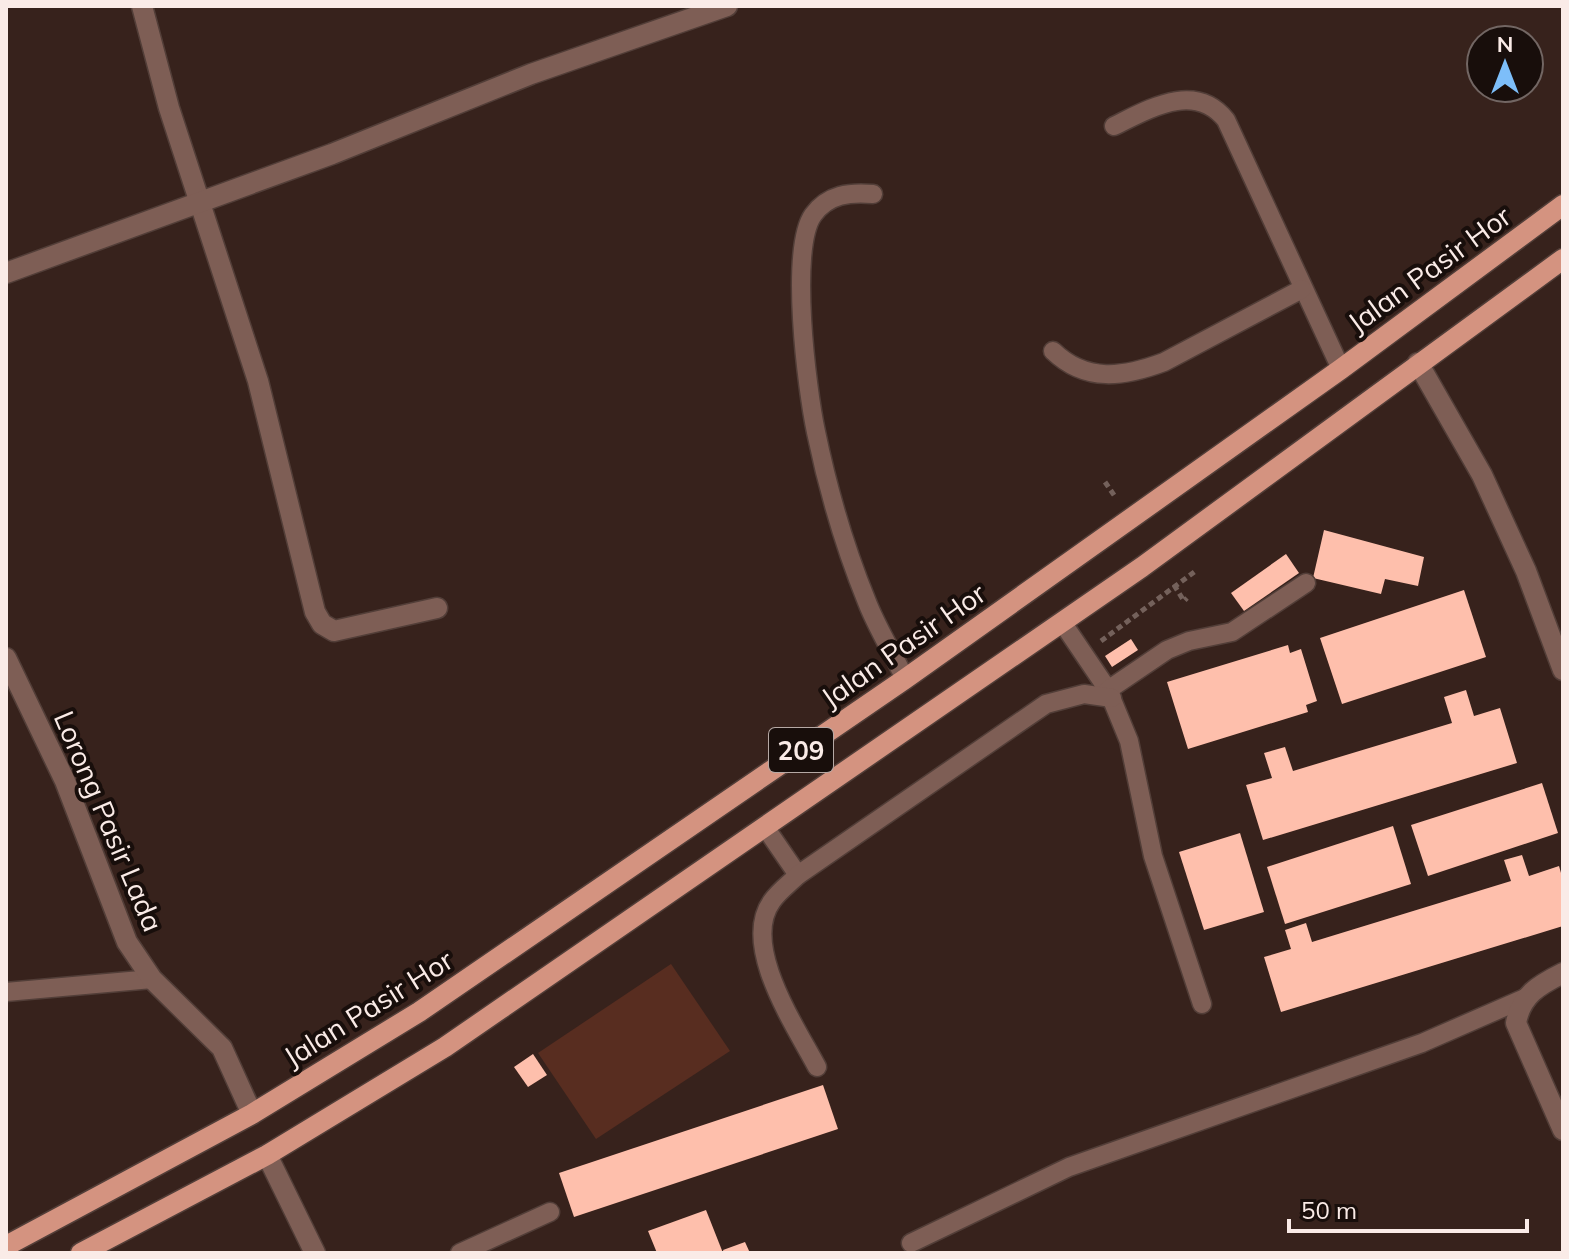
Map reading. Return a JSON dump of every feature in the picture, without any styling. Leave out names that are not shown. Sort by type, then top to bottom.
[{"type":"main road","name":"Jalan Pasir Hor","points":[[6,1246],[252,1114],[419,1012],[905,679],[1341,369],[1563,205]]},
{"type":"main road","name":"209","points":[[81,1253],[267,1155],[445,1047],[1062,622],[1563,259]]},
{"type":"street","points":[[142,6],[169,108],[258,381],[315,612],[322,624],[334,631],[437,608]]},
{"type":"street","points":[[6,273],[201,203],[698,11],[727,6]]},
{"type":"street","points":[[1418,363],[1482,475],[1526,571],[1563,670]]},
{"type":"street","name":"Lorong Pasir Lada","points":[[6,658],[65,781],[127,942],[152,979],[222,1048],[252,1114]]},
{"type":"street","points":[[1563,973],[1541,984],[1525,998],[1516,1023],[1563,1130]]},
{"type":"street","points":[[267,1155],[315,1253]]},
{"type":"lane","points":[[1114,126],[1165,101],[1186,99],[1217,109],[1226,120],[1341,369]]},
{"type":"lane","points":[[873,194],[847,192],[828,201],[813,216],[800,266],[801,289],[815,430],[842,532],[868,605],[905,679]]},
{"type":"lane","points":[[1053,351],[1069,367],[1089,373],[1115,376],[1140,371],[1164,362],[1302,289]]},
{"type":"lane","points":[[817,1067],[764,959],[764,920],[771,902],[798,875],[1046,704],[1084,694],[1110,694],[1167,650],[1189,641],[1232,632],[1306,583]]},
{"type":"lane","points":[[1062,622],[1110,694],[1129,741],[1153,856],[1202,1004]]},
{"type":"lane","points":[[765,827],[798,875]]},
{"type":"lane","points":[[6,992],[152,979]]},
{"type":"lane","points":[[911,1243],[1069,1167],[1422,1043],[1525,998]]},
{"type":"lane","points":[[460,1253],[550,1212]]},
{"type":"path","points":[[1084,654],[1197,570]]},
{"type":"shaded area","points":[[671,964],[730,1051],[596,1139],[538,1053]]},
{"type":"building","points":[[1324,530],[1424,557],[1418,586],[1385,579],[1381,594],[1313,578]]},
{"type":"building","points":[[1286,554],[1299,573],[1244,611],[1231,593]]},
{"type":"building","points":[[1464,590],[1486,657],[1342,704],[1320,638]]},
{"type":"building","points":[[1131,639],[1138,650],[1112,667],[1105,656]]},
{"type":"building","points":[[1288,645],[1290,653],[1301,649],[1317,701],[1306,705],[1308,712],[1188,749],[1167,682]]},
{"type":"building","points":[[1466,690],[1474,716],[1500,708],[1517,763],[1263,840],[1246,785],[1272,778],[1264,753],[1285,747],[1293,771],[1452,723],[1444,697]]},
{"type":"building","points":[[1542,783],[1558,833],[1428,876],[1411,825]]},
{"type":"building","points":[[1393,826],[1411,884],[1285,924],[1267,867]]},
{"type":"building","points":[[1240,833],[1264,912],[1204,930],[1179,852]]},
{"type":"building","points":[[1522,855],[1529,876],[1559,866],[1563,880],[1563,926],[1281,1012],[1264,957],[1291,949],[1285,930],[1306,923],[1312,942],[1511,881],[1504,860]]},
{"type":"building","points":[[533,1054],[547,1075],[528,1087],[514,1067]]},
{"type":"building","points":[[823,1085],[838,1129],[574,1217],[559,1173]]},
{"type":"building","points":[[706,1210],[723,1253],[657,1253],[648,1231]]},
{"type":"building","points":[[745,1242],[750,1253],[724,1253],[723,1250]]}]
